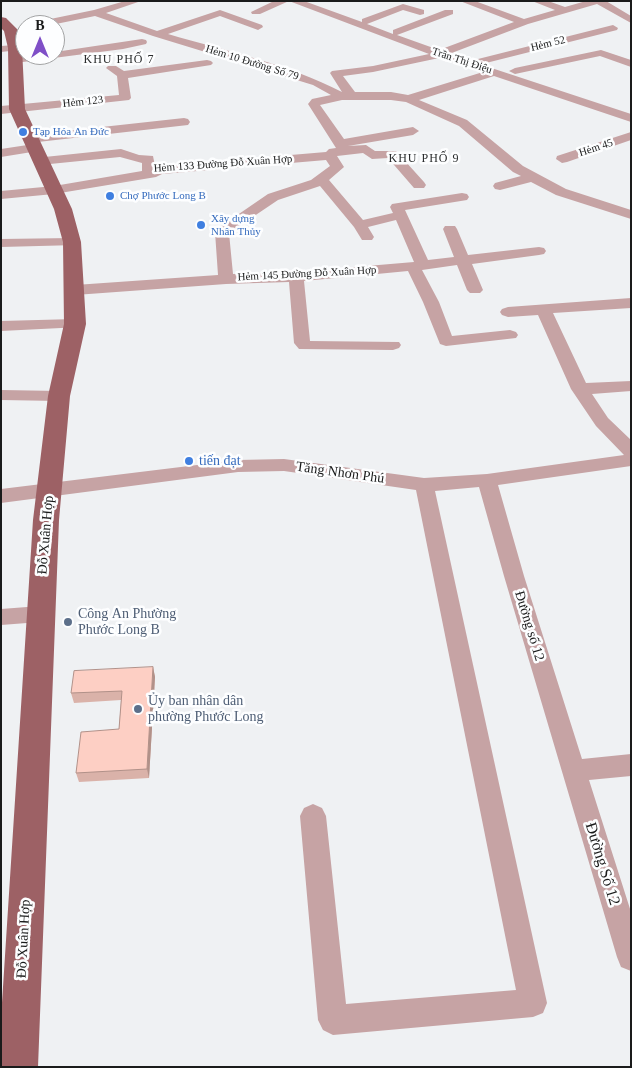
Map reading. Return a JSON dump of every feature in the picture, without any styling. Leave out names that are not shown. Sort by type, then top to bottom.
[{"type":"main road","name":"Đỗ Xuân Hợp","points":[[11,39],[13,113],[34,149],[63,209],[72,242],[75,290],[75,324],[59,396],[40,614],[18,1067]]},
{"type":"street","points":[[65,19],[96,13],[136,1]]},
{"type":"street","points":[[256,12],[284,1]]},
{"type":"street","name":"Trần Thị Điệu","points":[[294,1],[444,52],[515,71],[589,99],[631,118]]},
{"type":"street","name":"Trần Thị Điệu","points":[[312,1],[397,32],[495,72],[631,110]]},
{"type":"street","points":[[465,1],[524,22]]},
{"type":"street","points":[[537,1],[567,11]]},
{"type":"street","points":[[342,147],[314,104],[347,96],[336,73],[373,69],[444,52],[524,22],[598,1],[631,20]]},
{"type":"street","points":[[366,20],[403,7],[420,12]]},
{"type":"street","points":[[397,32],[449,12]]},
{"type":"street","name":"Hẻm 10 Đường Số 79","points":[[96,13],[157,34],[284,72],[347,96],[391,96],[409,99]]},
{"type":"street","points":[[157,34],[220,13],[258,27]]},
{"type":"street","name":"Hẻm 52","points":[[482,61],[613,28]]},
{"type":"street","points":[[11,39],[123,46],[142,42]]},
{"type":"street","points":[[515,71],[601,53],[631,65]]},
{"type":"street","name":"Hẻm 123","points":[[13,113],[125,98],[117,72],[208,63]]},
{"type":"street","points":[[616,69],[631,65]]},
{"type":"street","points":[[409,99],[495,72]]},
{"type":"street","points":[[409,99],[430,110],[463,123],[518,169],[561,192],[631,215]]},
{"type":"street","points":[[1,122],[13,113]]},
{"type":"street","points":[[1,153],[34,149],[184,122]]},
{"type":"street","points":[[226,279],[222,232],[273,197],[322,180],[337,167],[330,156],[342,147],[413,131]]},
{"type":"street","name":"Hẻm 45","points":[[562,159],[631,136]]},
{"type":"street","points":[[342,147],[366,149],[372,155],[391,154],[420,186]]},
{"type":"street","name":"Hẻm 133 Đường Đỗ Xuân Hợp","points":[[34,149],[121,152],[138,159],[148,159],[148,170],[330,156]]},
{"type":"street","points":[[1,195],[54,190],[156,173]]},
{"type":"street","points":[[500,186],[533,177]]},
{"type":"street","points":[[322,180],[364,231],[391,217]]},
{"type":"street","points":[[462,197],[397,207],[446,341],[510,335]]},
{"type":"street","points":[[450,229],[475,290]]},
{"type":"street","points":[[1,243],[72,242]]},
{"type":"street","name":"Hẻm 145 Đường Đỗ Xuân Hợp","points":[[75,290],[226,279],[296,277],[418,266],[539,251]]},
{"type":"street","points":[[296,277],[302,343],[305,346],[393,345]]},
{"type":"street","points":[[508,312],[631,303]]},
{"type":"street","points":[[543,309],[580,389],[602,422],[631,451]]},
{"type":"street","points":[[1,326],[75,324]]},
{"type":"street","points":[[580,389],[631,386]]},
{"type":"street","points":[[1,395],[59,396]]},
{"type":"street","name":"Tăng Nhơn Phú","points":[[1,496],[238,466],[284,465],[424,485],[488,480],[631,460]]},
{"type":"street","name":"Đường số 12","points":[[488,480],[514,576],[574,771]]},
{"type":"street","points":[[314,816],[333,1020],[533,1003],[424,485]]},
{"type":"street","points":[[1,617],[40,614]]},
{"type":"street","points":[[574,771],[631,765]]},
{"type":"street","name":"Đường Số 12","points":[[574,771],[631,957]]},
{"type":"building","name":"Ủy ban nhân dân phường Phước Long","points":[[153,667],[147,769],[76,773],[81,732],[119,729],[122,691],[71,693],[74,671]]},
{"type":"place","name":"Tạp Hóa An Đức","points":[[23,132]]},
{"type":"place","name":"Chợ Phước Long B","points":[[110,196]]},
{"type":"place","name":"Xây dựng Nhân Thủy","points":[[201,225]]},
{"type":"place","name":"tiến đạt","points":[[189,461]]},
{"type":"place","name":"Công An Phường Phước Long B","points":[[68,622]]},
{"type":"place","name":"Ủy ban nhân dân phường Phước Long","points":[[138,709]]},
{"type":"district","name":"KHU PHỐ 7","points":[[119,60]]},
{"type":"district","name":"KHU PHỐ 9","points":[[424,159]]}]
